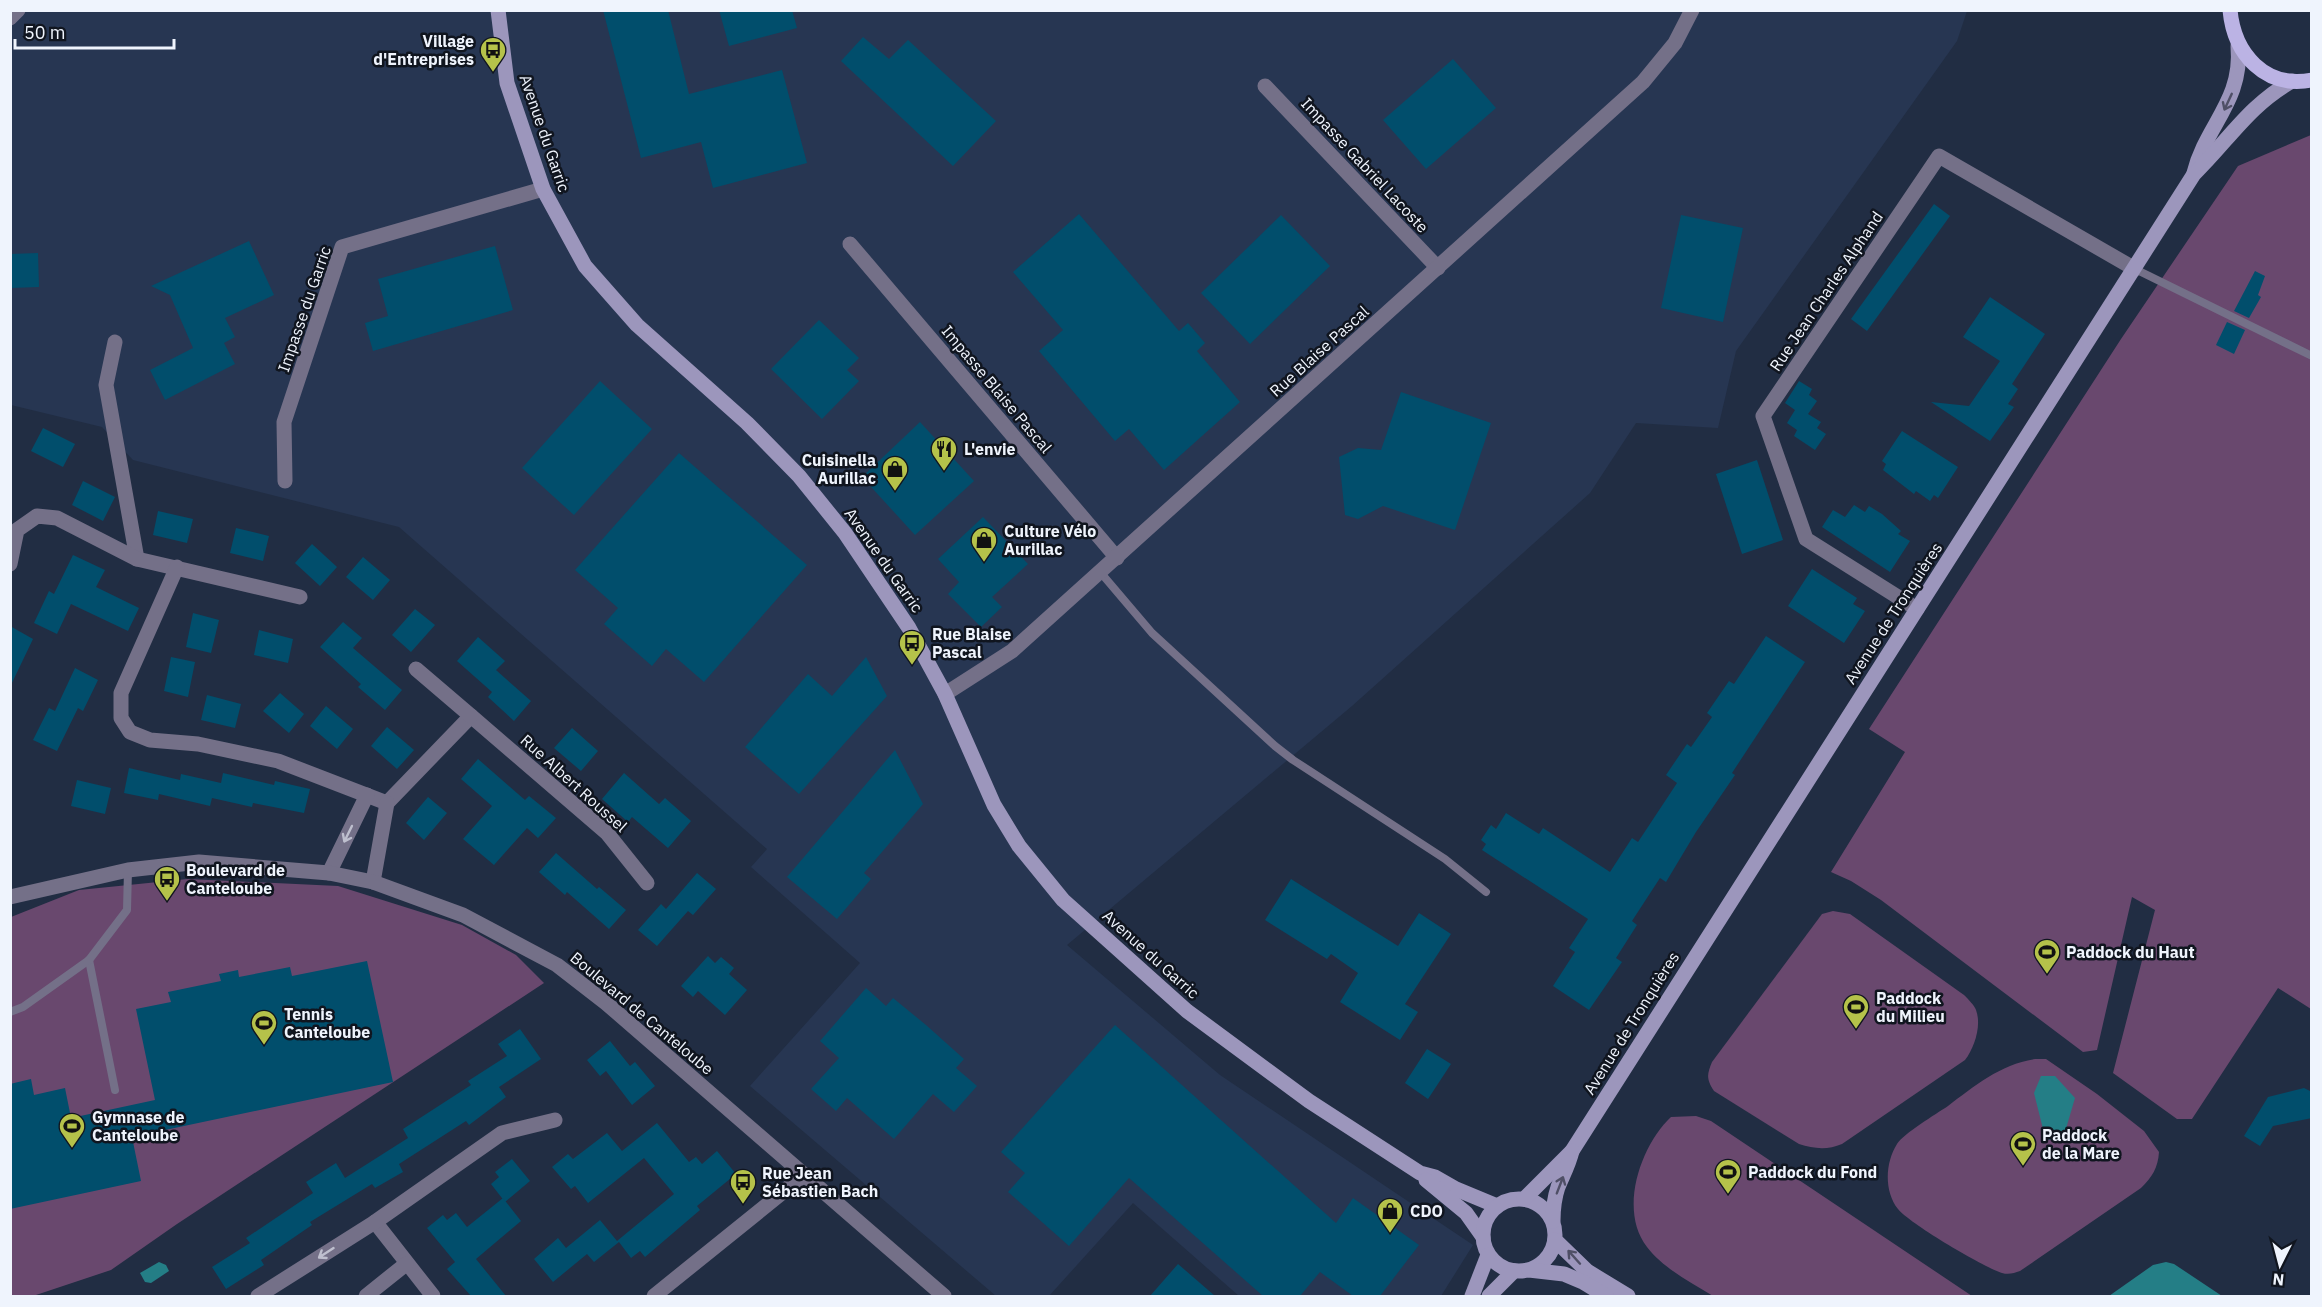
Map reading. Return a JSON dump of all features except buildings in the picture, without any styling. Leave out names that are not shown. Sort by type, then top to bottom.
[{"type":"main road","points":[[2230,10],[2231,28],[2238,46],[2249,60],[2264,72],[2278,78],[2292,81],[2312,80]]},
{"type":"street","points":[[10,18],[18,10]]},
{"type":"street","name":"Avenue du Garric","points":[[498,10],[507,83],[543,189],[585,266],[637,325],[762,438],[798,476],[845,533],[909,628],[945,694],[994,805],[1018,846],[1063,900],[1187,1011],[1309,1101],[1420,1173],[1429,1184],[1466,1213],[1483,1237]]},
{"type":"street","name":"Rue Blaise Pascal","points":[[945,694],[1012,651],[1101,573],[1643,82],[1675,44],[1692,10]]},
{"type":"street","points":[[2194,174],[2199,153],[2233,92],[2238,75],[2238,46]]},
{"type":"street","name":"Avenue de Tronquières","points":[[1524,1199],[1572,1151],[2194,174],[2256,105],[2292,81]]},
{"type":"street","name":"Impasse Gabriel Lacoste","points":[[1265,86],[1438,268]]},
{"type":"street","name":"Rue Jean Charles Alphand","points":[[1917,609],[1806,539],[1763,416],[1939,156],[2135,269]]},
{"type":"street","name":"Impasse du Garric","points":[[285,481],[284,422],[342,247],[543,189]]},
{"type":"street","name":"Impasse Blaise Pascal","points":[[850,244],[1117,558]]},
{"type":"street","points":[[115,342],[106,385],[137,559]]},
{"type":"street","points":[[10,564],[17,530],[37,516],[57,518],[137,559],[300,597]]},
{"type":"street","points":[[177,567],[121,693],[121,718],[130,732],[150,740],[198,744],[278,761],[387,803]]},
{"type":"street","name":"Rue Albert Roussel","points":[[416,669],[607,833],[646,883]]},
{"type":"street","points":[[373,882],[387,803],[471,716]]},
{"type":"street","points":[[329,873],[368,795]]},
{"type":"street","name":"Boulevard de Canteloube","points":[[10,897],[128,870],[200,862],[329,873],[373,882],[463,915],[557,965],[606,1003],[944,1296]]},
{"type":"street","points":[[258,1296],[375,1222],[502,1133],[555,1120]]},
{"type":"street","name":"Avenue de Tronquières","points":[[1553,1221],[1553,1204],[1572,1151]]},
{"type":"street","name":"Avenue du Garric","points":[[1420,1173],[1435,1177],[1456,1189],[1497,1206]]},
{"type":"street","points":[[654,1296],[804,1175]]},
{"type":"street","points":[[1489,1296],[1522,1270],[1547,1258],[1553,1250],[1556,1240],[1553,1221],[1541,1206],[1524,1199],[1505,1201],[1489,1214],[1484,1225],[1483,1237],[1488,1255],[1496,1263],[1522,1270],[1564,1274],[1606,1296]]},
{"type":"street","points":[[375,1222],[433,1296]]},
{"type":"street","points":[[1556,1240],[1587,1270],[1628,1296]]},
{"type":"street","points":[[1472,1296],[1488,1255]]},
{"type":"street","points":[[366,1296],[406,1264]]},
{"type":"lane","points":[[2135,269],[2312,356]]},
{"type":"lane","points":[[1101,573],[1152,633],[1275,746],[1445,859],[1486,892]]},
{"type":"lane","points":[[10,1012],[23,1007],[89,960],[127,910],[128,870]]},
{"type":"lane","points":[[89,960],[116,1090]]},
{"type":"shaded area","points":[[11,11],[1967,11],[1957,41],[1736,351],[1718,428],[1636,423],[1590,493],[1352,706],[1067,945],[1220,1075],[1473,1245],[1441,1296],[1239,1296],[1133,1203],[1049,1296],[996,1296],[750,1086],[860,963],[751,867],[767,849],[399,527],[133,460],[102,427],[11,405]]},
{"type":"shaded area","points":[[2311,135],[2311,1009],[2278,988],[2192,1119],[2177,1119],[2113,1073],[2155,910],[2132,897],[2097,1050],[2083,1052],[1881,900],[1851,881],[1831,872],[1905,752],[1869,729],[2121,339],[2238,166]]},
{"type":"shaded area","points":[[188,879],[338,886],[462,925],[516,955],[544,983],[177,1224],[111,1270],[33,1296],[11,1296],[11,917],[79,890]]},
{"type":"shaded area","name":"Paddock du Milieu","points":[[1833,911],[1850,914],[1964,995],[1975,1008],[1978,1016],[1978,1030],[1965,1060],[1842,1144],[1821,1148],[1799,1144],[1714,1091],[1708,1076],[1712,1062],[1822,914]]},
{"type":"shaded area","name":"Paddock de la Mare","points":[[2035,1059],[2046,1059],[2097,1094],[2144,1131],[2159,1152],[2154,1172],[2141,1188],[2020,1271],[2005,1274],[1963,1254],[1905,1216],[1893,1202],[1890,1194],[1888,1168],[1897,1144],[1913,1130],[1988,1077],[2011,1066]]},
{"type":"shaded area","points":[[2041,1076],[2055,1076],[2075,1098],[2065,1132],[2050,1140],[2045,1137],[2034,1093]]},
{"type":"shaded area","name":"Paddock du Fond","points":[[1696,1116],[1711,1121],[1972,1296],[1713,1296],[1677,1274],[1653,1255],[1638,1232],[1634,1215],[1634,1197],[1643,1161],[1660,1129],[1671,1117]]},
{"type":"shaded area","points":[[159,1262],[166,1265],[169,1271],[151,1283],[145,1282],[140,1273]]},
{"type":"shaded area","points":[[2166,1262],[2174,1264],[2222,1296],[2109,1296],[2153,1265]]},
{"type":"place","name":"Village d'Entreprises","points":[[493,73]]},
{"type":"place","name":"L'envie","points":[[944,472]]},
{"type":"place","name":"Cuisinella Aurillac","points":[[895,492]]},
{"type":"place","name":"Culture Vélo Aurillac","points":[[984,563]]},
{"type":"place","name":"Rue Blaise Pascal","points":[[912,666]]},
{"type":"place","name":"Boulevard de Canteloube","points":[[167,902]]},
{"type":"place","name":"Paddock du Haut","points":[[2047,975]]},
{"type":"place","name":"Paddock du Milieu","points":[[1856,1030]]},
{"type":"place","name":"Tennis Canteloube","points":[[264,1046]]},
{"type":"place","name":"Gymnase de Canteloube","points":[[72,1149]]},
{"type":"place","name":"Paddock de la Mare","points":[[2023,1167]]},
{"type":"place","name":"Paddock du Fond","points":[[1728,1195]]},
{"type":"place","name":"Rue Jean Sébastien Bach","points":[[743,1205]]},
{"type":"place","name":"CDO","points":[[1390,1234]]}]
